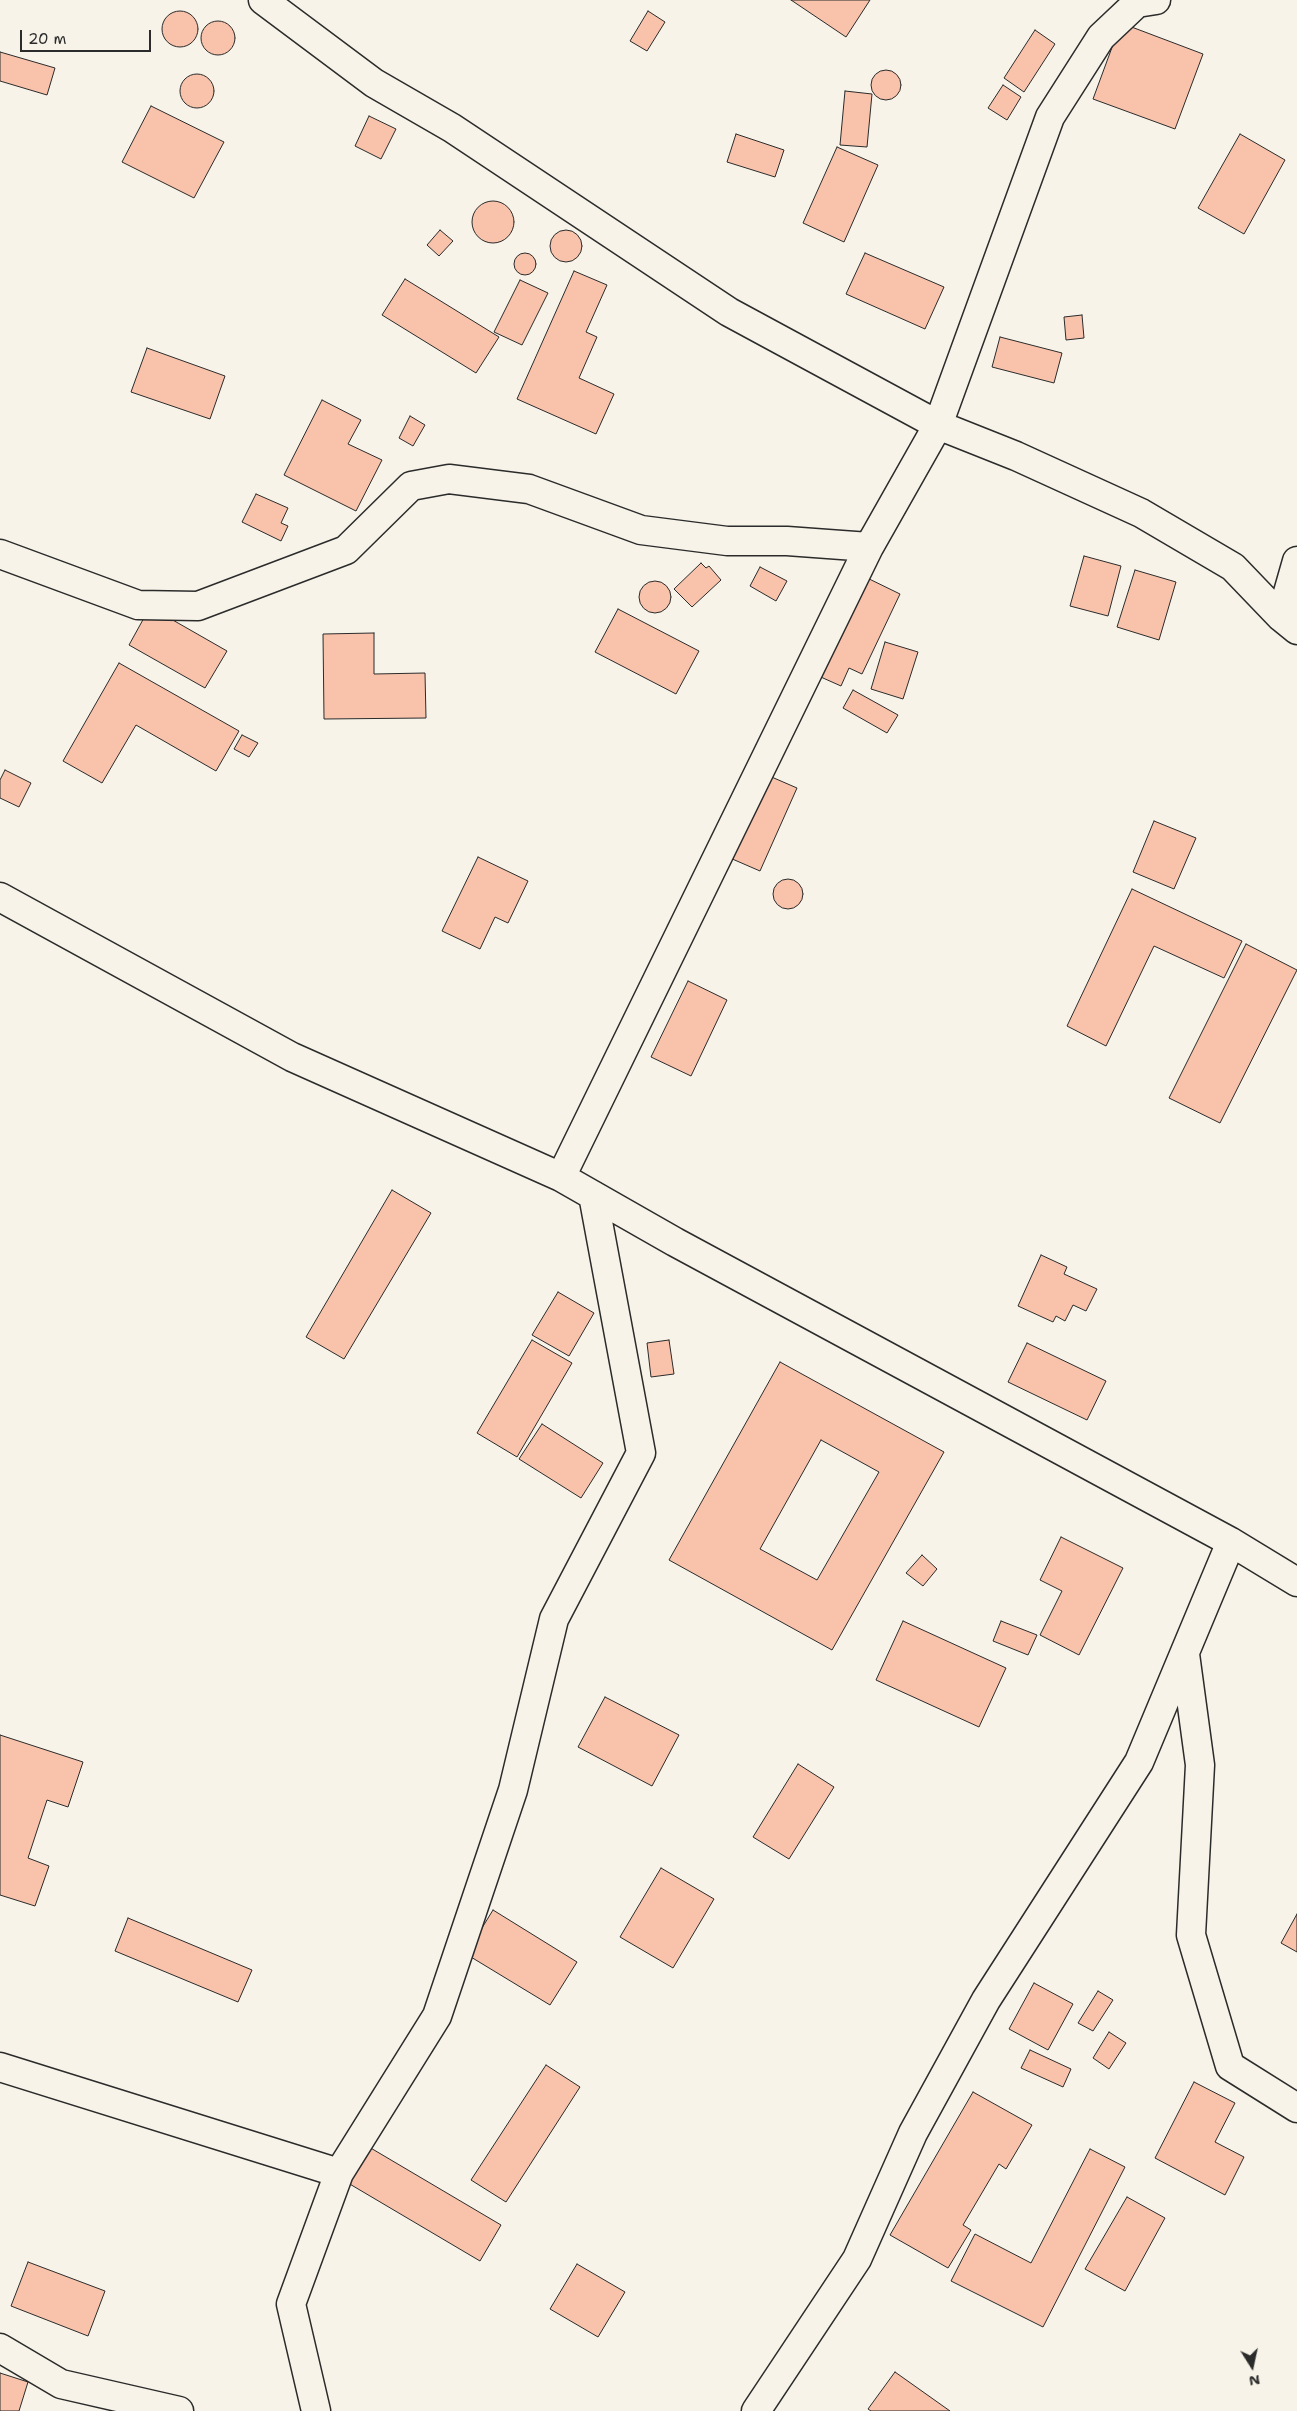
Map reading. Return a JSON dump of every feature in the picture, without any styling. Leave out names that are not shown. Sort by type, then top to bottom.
[{"type":"street","points":[[263,0],[374,83],[452,128],[729,312],[938,425],[1016,456],[1142,513],[1233,567],[1289,623]]},
{"type":"street","points":[[561,1177],[869,547],[938,425],[1050,117],[1101,37],[1137,3],[1156,0]]},
{"type":"street","points":[[0,554],[138,605],[198,606],[346,550],[411,486],[449,479],[529,489],[641,530],[727,541],[787,541],[869,547]]},
{"type":"street","points":[[1289,623],[1297,561]]},
{"type":"street","points":[[0,897],[292,1057],[561,1177],[684,1247],[1231,1542],[1297,1582]]},
{"type":"street","points":[[316,2411],[291,2304],[339,2173],[437,2016],[513,1790],[554,1619],[641,1453],[593,1195]]},
{"type":"street","points":[[756,2411],[857,2259],[914,2133],[986,2000],[1139,1762],[1231,1542]]},
{"type":"street","points":[[1185,1652],[1200,1765],[1191,1935],[1230,2066],[1297,2108]]},
{"type":"street","points":[[0,2068],[339,2173]]},
{"type":"street","points":[[0,2348],[62,2384],[179,2411]]},
{"type":"building","points":[[791,0],[870,0],[846,37]]},
{"type":"building","points":[[180,11],[193,16],[198,29],[193,42],[180,47],[167,42],[162,29],[167,16]]},
{"type":"building","points":[[648,11],[665,22],[647,51],[630,41]]},
{"type":"building","points":[[218,21],[225,22],[230,26],[234,31],[234,45],[230,50],[225,54],[218,55],[211,54],[206,50],[202,45],[201,38],[202,31],[206,26],[211,22]]},
{"type":"building","points":[[1121,23],[1203,54],[1175,129],[1093,99]]},
{"type":"building","points":[[1035,30],[1055,44],[1024,92],[1004,78]]},
{"type":"building","points":[[0,52],[55,68],[47,95],[0,81]]},
{"type":"building","points":[[886,70],[892,71],[900,79],[900,91],[892,99],[886,100],[880,99],[872,91],[871,85],[872,79],[880,71]]},
{"type":"building","points":[[197,74],[209,79],[214,91],[209,103],[197,108],[185,103],[180,91],[185,79]]},
{"type":"building","points":[[1003,85],[1021,97],[1007,120],[988,108]]},
{"type":"building","points":[[845,91],[872,94],[867,147],[840,145]]},
{"type":"building","points":[[151,106],[224,142],[194,198],[122,162]]},
{"type":"building","points":[[369,116],[396,129],[381,159],[355,146]]},
{"type":"building","points":[[736,134],[784,150],[775,177],[727,162]]},
{"type":"building","points":[[1240,134],[1285,160],[1244,234],[1198,208]]},
{"type":"building","points":[[837,147],[878,165],[844,242],[803,223]]},
{"type":"building","points":[[493,201],[508,207],[514,222],[508,237],[493,243],[478,237],[472,222],[478,207]]},
{"type":"building","points":[[440,230],[453,241],[439,256],[427,245]]},
{"type":"building","points":[[566,230],[578,234],[582,246],[578,258],[566,262],[554,258],[550,246],[554,234]]},
{"type":"building","points":[[521,253],[529,253],[536,260],[536,268],[529,275],[521,275],[514,268],[514,260]]},
{"type":"building","points":[[865,253],[944,287],[925,329],[846,294]]},
{"type":"building","points":[[574,271],[607,285],[586,332],[597,337],[579,378],[614,394],[596,434],[517,399]]},
{"type":"building","points":[[405,279],[499,337],[476,373],[382,315]]},
{"type":"building","points":[[520,280],[548,293],[522,345],[494,332]]},
{"type":"building","points":[[1082,315],[1084,338],[1066,340],[1064,317]]},
{"type":"building","points":[[1000,337],[1062,353],[1054,383],[992,367]]},
{"type":"building","points":[[147,348],[225,376],[210,419],[131,392]]},
{"type":"building","points":[[322,400],[361,420],[348,444],[382,460],[356,511],[284,475]]},
{"type":"building","points":[[410,416],[425,425],[413,446],[399,438]]},
{"type":"building","points":[[256,494],[288,508],[281,523],[288,526],[281,541],[242,522]]},
{"type":"building","points":[[1084,556],[1121,566],[1108,616],[1070,606]]},
{"type":"building","points":[[701,563],[706,568],[709,566],[721,580],[692,607],[674,589]]},
{"type":"building","points":[[760,567],[787,581],[776,601],[750,586]]},
{"type":"building","points":[[1135,570],[1176,582],[1159,640],[1117,627]]},
{"type":"building","points":[[861,575],[900,594],[862,674],[849,668],[841,686],[814,674]]},
{"type":"building","points":[[655,581],[661,582],[666,586],[670,591],[670,603],[666,608],[661,612],[655,613],[649,612],[644,608],[640,603],[639,597],[640,591],[644,586],[649,582]]},
{"type":"building","points":[[150,607],[227,651],[205,688],[129,645]]},
{"type":"building","points":[[618,609],[699,651],[676,694],[595,652]]},
{"type":"building","points":[[374,633],[374,674],[425,673],[426,718],[324,719],[323,634]]},
{"type":"building","points":[[885,642],[918,652],[903,699],[871,689]]},
{"type":"building","points":[[119,663],[239,731],[216,771],[136,725],[102,783],[63,761]]},
{"type":"building","points":[[853,690],[898,715],[887,733],[843,708]]},
{"type":"building","points":[[242,735],[258,743],[249,757],[234,749]]},
{"type":"building","points":[[5,770],[31,783],[19,807],[0,798],[0,780]]},
{"type":"building","points":[[767,775],[797,788],[760,871],[730,858]]},
{"type":"building","points":[[1154,821],[1196,838],[1174,889],[1133,872]]},
{"type":"building","points":[[478,857],[528,881],[508,923],[495,917],[480,949],[442,931]]},
{"type":"building","points":[[788,879],[799,883],[803,894],[799,905],[788,909],[777,905],[773,894],[777,883]]},
{"type":"building","points":[[1132,889],[1242,941],[1224,978],[1154,946],[1106,1046],[1067,1026]]},
{"type":"building","points":[[1246,944],[1297,970],[1220,1123],[1169,1098]]},
{"type":"building","points":[[688,981],[727,1000],[691,1076],[651,1057]]},
{"type":"building","points":[[392,1190],[431,1213],[344,1359],[306,1337]]},
{"type":"building","points":[[1041,1255],[1067,1267],[1064,1274],[1097,1289],[1086,1311],[1073,1305],[1065,1321],[1056,1316],[1053,1322],[1018,1306]]},
{"type":"building","points":[[558,1292],[594,1313],[569,1356],[532,1335]]},
{"type":"building","points":[[532,1340],[572,1363],[517,1457],[477,1433]]},
{"type":"building","points":[[669,1340],[674,1374],[651,1377],[647,1343]]},
{"type":"building","points":[[1027,1343],[1106,1381],[1087,1420],[1008,1382]]},
{"type":"building","points":[[780,1362],[944,1452],[832,1650],[669,1560]]},
{"type":"building","points":[[542,1424],[603,1463],[581,1498],[519,1459]]},
{"type":"building","points":[[821,1440],[879,1472],[817,1580],[760,1549]]},
{"type":"building","points":[[1061,1537],[1123,1568],[1079,1655],[1040,1635],[1062,1591],[1040,1580]]},
{"type":"building","points":[[922,1555],[937,1569],[923,1586],[906,1573]]},
{"type":"building","points":[[903,1621],[1006,1668],[979,1727],[876,1680]]},
{"type":"building","points":[[1001,1621],[1037,1635],[1028,1655],[993,1641]]},
{"type":"building","points":[[605,1697],[679,1735],[652,1786],[578,1747]]},
{"type":"building","points":[[0,1735],[83,1762],[68,1807],[47,1800],[28,1858],[49,1866],[35,1906],[0,1895]]},
{"type":"building","points":[[798,1764],[834,1787],[789,1859],[753,1837]]},
{"type":"building","points":[[661,1868],[714,1899],[673,1968],[620,1937]]},
{"type":"building","points":[[493,1910],[577,1962],[550,2005],[466,1954]]},
{"type":"building","points":[[1297,1914],[1297,1952],[1281,1943]]},
{"type":"building","points":[[128,1918],[252,1970],[238,2002],[115,1951]]},
{"type":"building","points":[[1034,1983],[1073,2004],[1048,2050],[1009,2029]]},
{"type":"building","points":[[1098,1991],[1113,2000],[1093,2031],[1078,2023]]},
{"type":"building","points":[[1109,2032],[1126,2043],[1109,2069],[1093,2058]]},
{"type":"building","points":[[1030,2050],[1071,2069],[1063,2087],[1021,2068]]},
{"type":"building","points":[[546,2065],[580,2087],[506,2202],[471,2180]]},
{"type":"building","points":[[1194,2082],[1235,2103],[1215,2142],[1244,2157],[1225,2195],[1155,2158]]},
{"type":"building","points":[[973,2092],[1032,2125],[1006,2169],[999,2164],[963,2225],[971,2230],[948,2268],[890,2235]]},
{"type":"building","points":[[369,2147],[501,2225],[480,2261],[348,2183]]},
{"type":"building","points":[[1090,2149],[1125,2167],[1043,2327],[951,2281],[975,2234],[1031,2263]]},
{"type":"building","points":[[1127,2197],[1165,2218],[1125,2291],[1085,2269]]},
{"type":"building","points":[[28,2262],[105,2291],[88,2336],[11,2306]]},
{"type":"building","points":[[577,2264],[625,2292],[598,2337],[550,2309]]},
{"type":"building","points":[[895,2372],[950,2411],[871,2411],[868,2409]]},
{"type":"building","points":[[0,2373],[28,2382],[19,2411],[0,2411]]}]
